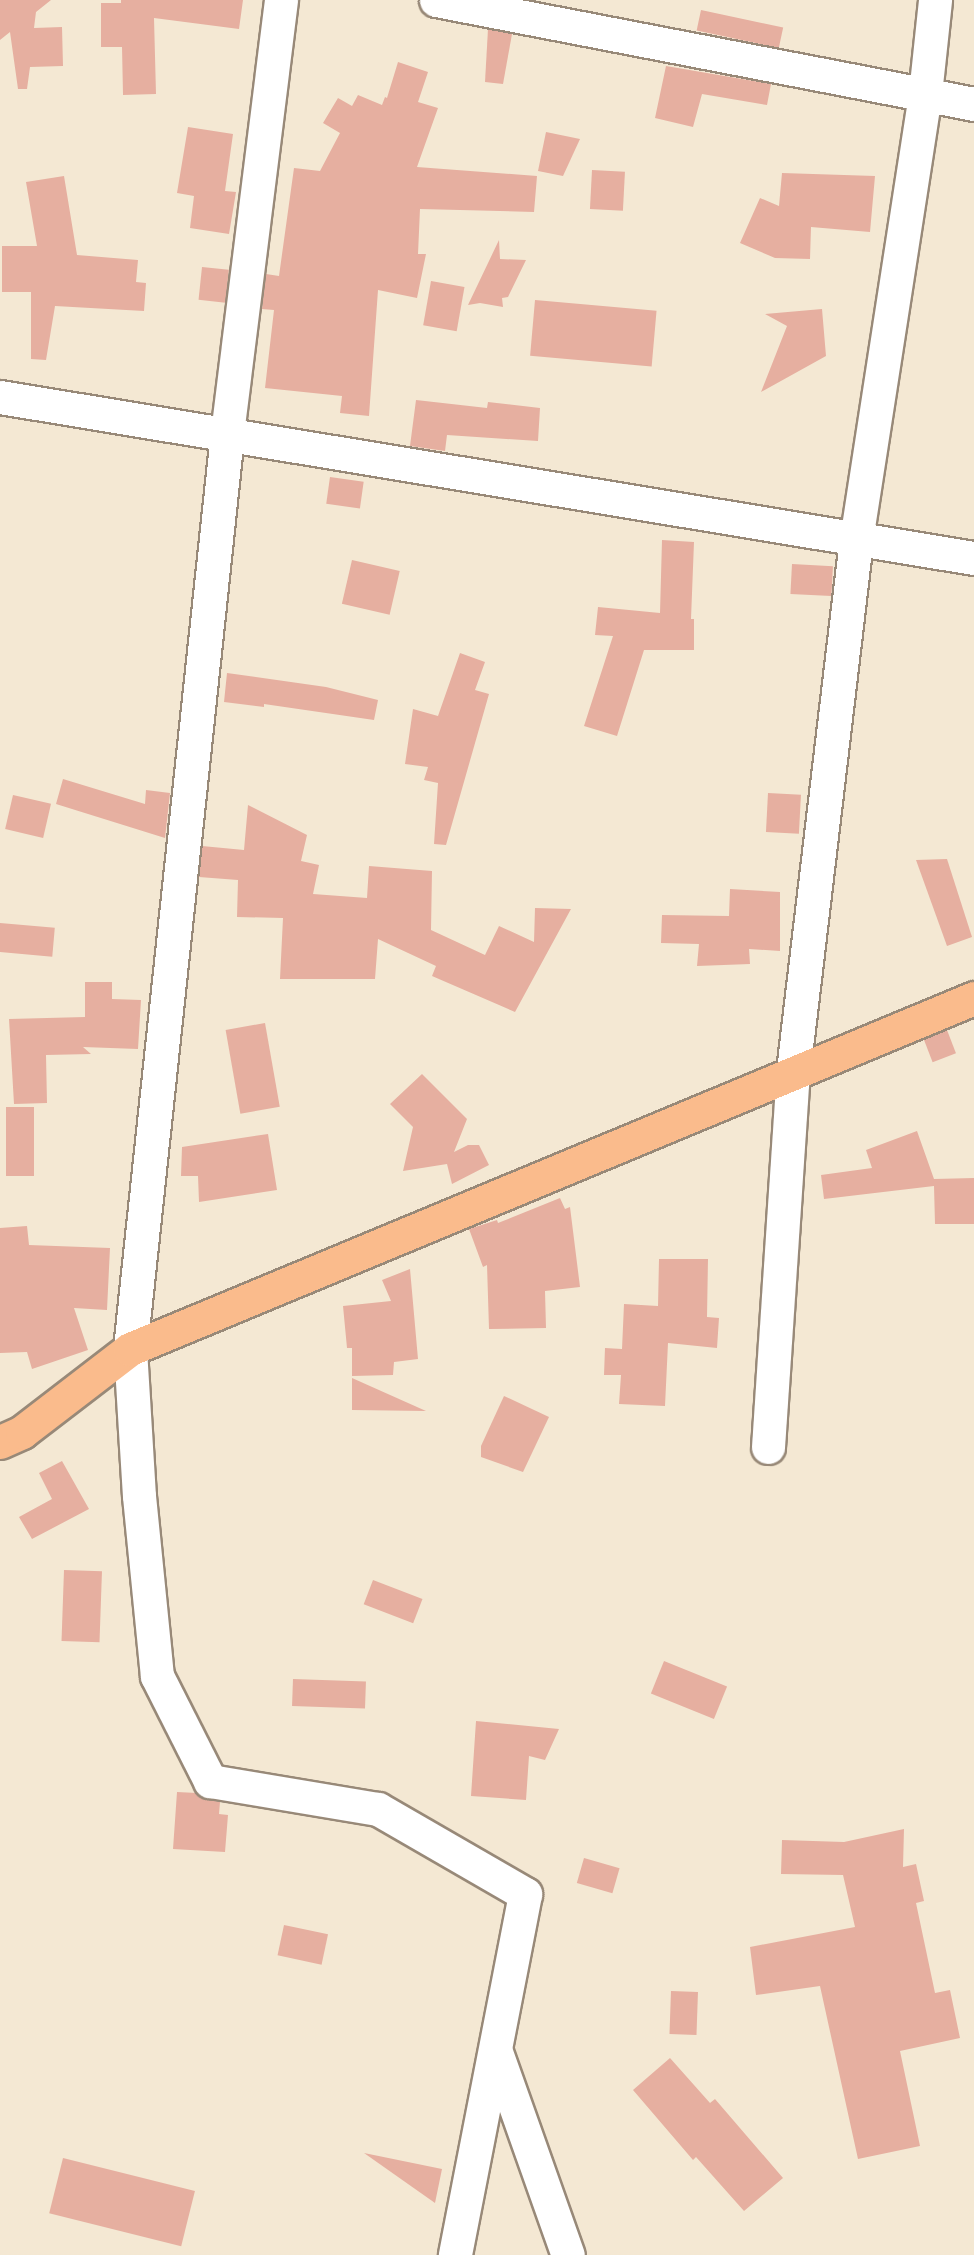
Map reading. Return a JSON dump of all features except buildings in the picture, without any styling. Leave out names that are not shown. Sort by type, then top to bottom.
[{"type":"main road","points":[[0,1442],[22,1432],[130,1349],[793,1071],[974,998]]},
{"type":"street","points":[[281,0],[227,435],[130,1349],[139,1496],[157,1676],[210,1781],[378,1809],[525,1894],[455,2255]]},
{"type":"street","points":[[435,0],[974,104]]},
{"type":"street","points":[[768,1447],[793,1071],[856,540],[925,94],[934,0]]},
{"type":"street","points":[[0,397],[974,558]]},
{"type":"street","points":[[496,2050],[568,2255]]}]
